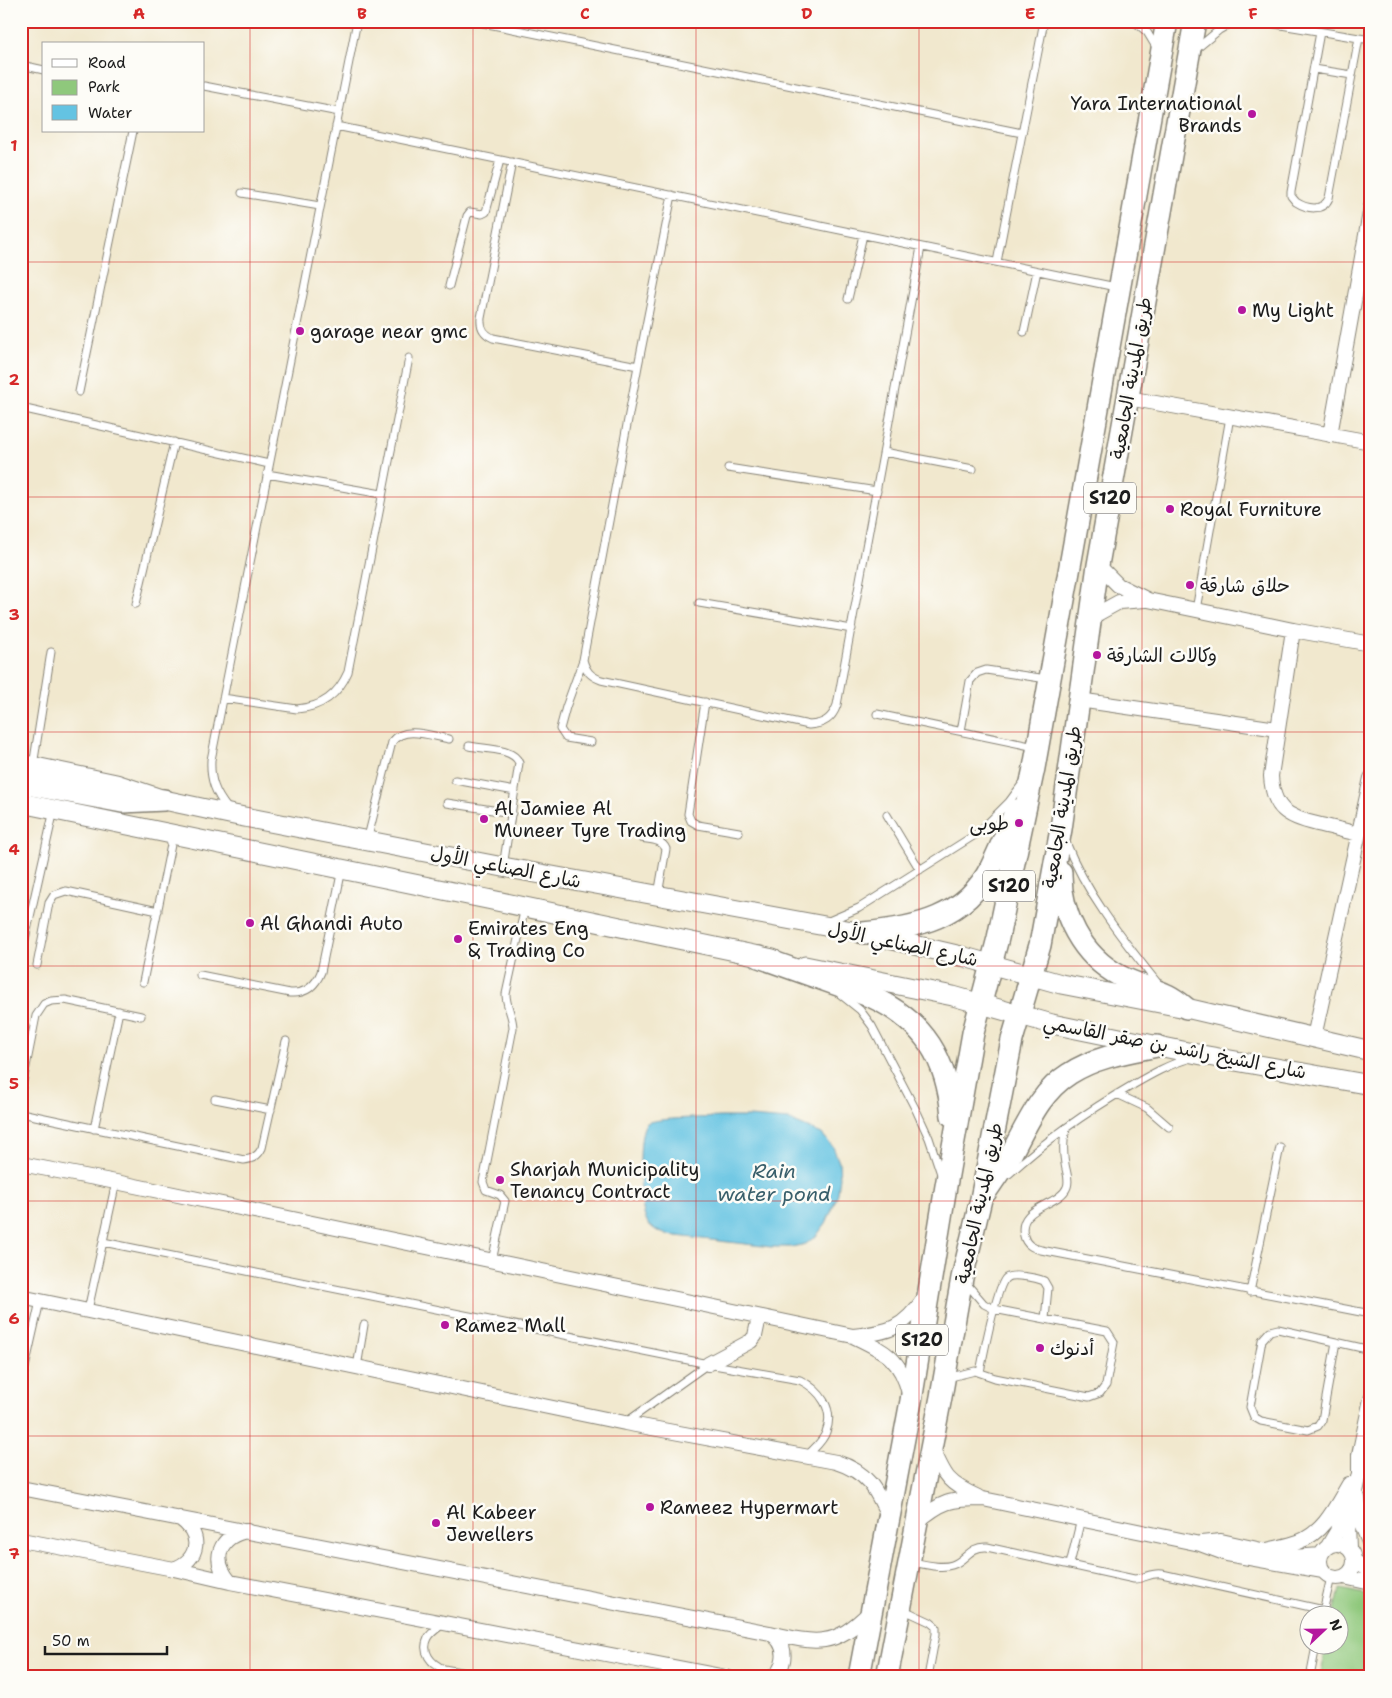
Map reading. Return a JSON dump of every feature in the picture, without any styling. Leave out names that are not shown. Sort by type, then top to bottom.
[{"type":"main road","name":"طريق المدينة الجامعية","points":[[859,1677],[911,1401],[973,1034],[992,964],[1034,768],[1167,21]]},
{"type":"main road","name":"طريق المدينة الجامعية","points":[[887,1677],[932,1447],[962,1278],[1012,1040],[1040,945],[1061,829],[1098,564],[1195,21]]},
{"type":"main road","points":[[864,933],[896,930],[927,922],[956,908],[969,896],[991,868],[1034,768]]},
{"type":"main road","points":[[25,771],[122,802],[164,800]]},
{"type":"main road","name":"شارع الصناعي الأول","points":[[164,800],[503,867],[864,933],[992,964]]},
{"type":"main road","name":"شارع الصناعي الأول","points":[[21,803],[953,996],[981,1004]]},
{"type":"main road","points":[[1061,829],[1060,876],[1062,895],[1067,912],[1078,936],[1094,957],[1106,968],[1120,976],[1167,995],[1186,1008]]},
{"type":"main road","points":[[759,956],[889,1004],[910,1020],[928,1040],[939,1058],[946,1078],[950,1099],[954,1142]]},
{"type":"main road","name":"شارع الشيخ راشد بن صقر القاسمي","points":[[992,964],[1061,984],[1186,1008],[1370,1049]]},
{"type":"main road","name":"شارع الشيخ راشد بن صقر القاسمي","points":[[981,1004],[1052,1024],[1157,1046],[1371,1085]]},
{"type":"main road","points":[[980,1199],[1010,1156],[1039,1102],[1053,1087],[1069,1074],[1101,1059],[1157,1046]]},
{"type":"street","points":[[1330,435],[1371,207]]},
{"type":"street","points":[[1128,398],[1371,442]]},
{"type":"street","points":[[1098,564],[1118,585],[1148,600],[1371,644]]},
{"type":"street","points":[[1090,618],[1119,602],[1148,600]]},
{"type":"street","points":[[1293,630],[1271,776],[1276,801],[1284,811],[1295,819],[1359,834]]},
{"type":"street","points":[[1079,700],[1278,729]]},
{"type":"street","points":[[1314,1037],[1371,778]]},
{"type":"street","points":[[21,1164],[116,1182],[852,1336],[881,1349],[896,1362],[906,1380],[911,1401]]},
{"type":"street","points":[[852,1336],[879,1333],[901,1324],[911,1316],[930,1288]]},
{"type":"street","points":[[21,1297],[625,1423],[836,1462],[858,1471],[874,1487],[889,1519]]},
{"type":"street","points":[[708,1364],[751,1341],[755,1336],[759,1317]]},
{"type":"street","points":[[1333,1575],[1320,1563],[1324,1551],[1337,1531],[1360,1465],[1365,1456],[1371,1399]]},
{"type":"street","points":[[932,1447],[942,1471],[951,1482],[957,1487],[983,1499]]},
{"type":"street","points":[[1353,1484],[1363,1533],[1371,1547]]},
{"type":"street","points":[[1263,1550],[1298,1542],[1316,1532],[1353,1484]]},
{"type":"street","points":[[1333,1575],[1352,1570],[1348,1525],[1353,1484]]},
{"type":"street","points":[[21,1488],[770,1632],[805,1641],[819,1641],[846,1633],[872,1610]]},
{"type":"street","points":[[917,1522],[942,1503],[962,1499],[983,1499],[1200,1544],[1227,1554],[1371,1583]]},
{"type":"street","points":[[174,1569],[184,1565],[192,1557],[196,1546],[194,1535],[189,1525],[179,1518]]},
{"type":"street","points":[[230,1582],[222,1573],[219,1562],[220,1550],[226,1540],[236,1533],[247,1531]]},
{"type":"street","points":[[21,1540],[726,1677]]},
{"type":"street","points":[[1200,1544],[1221,1541],[1293,1557],[1324,1551],[1338,1544],[1371,1571]]},
{"type":"street","points":[[770,1632],[779,1640],[784,1651],[783,1663],[777,1674],[773,1677]]},
{"type":"lane","points":[[234,815],[218,796],[213,785],[210,773],[211,760],[357,22],[346,21]]},
{"type":"lane","points":[[473,21],[1022,133]]},
{"type":"lane","points":[[996,262],[1044,21]]},
{"type":"lane","points":[[1134,21],[1152,40],[1160,59]]},
{"type":"lane","points":[[1189,55],[1219,30],[1235,21]]},
{"type":"lane","points":[[1256,21],[1371,40]]},
{"type":"lane","points":[[1320,32],[1291,192],[1291,196],[1296,202],[1316,208],[1324,205],[1329,198],[1359,38]]},
{"type":"lane","points":[[21,65],[42,70]]},
{"type":"lane","points":[[1314,69],[1352,75]]},
{"type":"lane","points":[[205,86],[339,112]]},
{"type":"lane","points":[[336,126],[1119,288]]},
{"type":"lane","points":[[78,392],[133,132]]},
{"type":"lane","points":[[449,286],[467,216],[470,212],[482,214],[487,210],[500,160]]},
{"type":"lane","points":[[512,162],[481,318],[484,332],[493,338],[638,366]]},
{"type":"lane","points":[[242,193],[320,206]]},
{"type":"lane","points":[[591,742],[566,738],[560,729],[583,660],[672,195]]},
{"type":"lane","points":[[848,299],[863,235]]},
{"type":"lane","points":[[583,660],[588,673],[594,678],[810,725],[819,724],[834,714],[852,629],[921,246]]},
{"type":"lane","points":[[1024,332],[1037,271]]},
{"type":"lane","points":[[223,698],[297,709],[308,708],[319,705],[337,692],[348,672],[409,358]]},
{"type":"lane","points":[[21,408],[270,464]]},
{"type":"lane","points":[[1196,610],[1230,417]]},
{"type":"lane","points":[[136,604],[174,442]]},
{"type":"lane","points":[[884,452],[973,469]]},
{"type":"lane","points":[[728,468],[877,491]]},
{"type":"lane","points":[[267,474],[382,494]]},
{"type":"lane","points":[[699,603],[852,629]]},
{"type":"lane","points":[[25,771],[51,652]]},
{"type":"lane","points":[[960,731],[970,681],[976,673],[986,670],[1050,679]]},
{"type":"lane","points":[[705,702],[688,814],[691,821],[698,825],[739,832]]},
{"type":"lane","points":[[877,714],[1037,747]]},
{"type":"lane","points":[[367,841],[392,742],[398,734],[408,732],[449,739]]},
{"type":"lane","points":[[470,746],[509,753],[516,757],[519,767],[503,867]]},
{"type":"lane","points":[[816,925],[859,908],[978,833],[1009,802],[1034,768]]},
{"type":"lane","points":[[455,780],[515,791]]},
{"type":"lane","points":[[447,803],[512,813]]},
{"type":"lane","points":[[21,957],[54,810]]},
{"type":"lane","points":[[887,815],[920,870]]},
{"type":"lane","points":[[1061,829],[1077,868],[1089,889],[1122,939],[1167,995]]},
{"type":"lane","points":[[143,982],[173,834]]},
{"type":"lane","points":[[641,838],[663,843],[666,849],[658,896]]},
{"type":"lane","points":[[200,975],[290,993],[310,989],[321,972],[342,869]]},
{"type":"lane","points":[[37,965],[49,903],[58,893],[66,891],[158,911]]},
{"type":"lane","points":[[492,1261],[505,1201],[500,1195],[486,1190],[483,1182],[513,1028],[513,1020],[506,994],[525,907]]},
{"type":"lane","points":[[21,916],[29,918]]},
{"type":"lane","points":[[824,981],[860,1010],[872,1026],[929,1138],[946,1186]]},
{"type":"lane","points":[[21,1092],[36,1016],[44,1004],[50,1001],[65,1000],[141,1016]]},
{"type":"lane","points":[[94,1129],[118,1011]]},
{"type":"lane","points":[[21,1113],[244,1160],[253,1158],[260,1152],[286,1041]]},
{"type":"lane","points":[[980,1199],[1027,1157],[1117,1094],[1163,1068],[1182,1060],[1202,1055]]},
{"type":"lane","points":[[1117,1094],[1147,1108],[1169,1126]]},
{"type":"lane","points":[[215,1099],[271,1110]]},
{"type":"lane","points":[[1066,1129],[1064,1151],[1068,1180],[1067,1186],[1061,1194],[1032,1212],[1025,1220],[1022,1229],[1024,1239],[1031,1247],[1250,1292],[1371,1314]]},
{"type":"lane","points":[[1250,1292],[1280,1147]]},
{"type":"lane","points":[[88,1310],[116,1182]]},
{"type":"lane","points":[[103,1242],[708,1364],[800,1380],[812,1386],[822,1395],[827,1407],[829,1420],[820,1444],[806,1457]]},
{"type":"lane","points":[[980,1372],[994,1309],[1002,1282],[1007,1277],[1013,1275],[1044,1281],[1048,1288],[1045,1319]]},
{"type":"lane","points":[[944,1379],[970,1371],[980,1372],[995,1378],[1084,1397],[1095,1396],[1100,1394],[1106,1385],[1114,1347],[1110,1334],[1102,1329],[994,1309],[980,1300],[962,1278]]},
{"type":"lane","points":[[21,1385],[40,1301]]},
{"type":"lane","points":[[356,1368],[364,1325]]},
{"type":"lane","points":[[1336,1342],[1322,1420],[1318,1426],[1308,1430],[1261,1421],[1254,1417],[1250,1407],[1262,1340],[1267,1333],[1278,1329],[1336,1342],[1371,1350]]},
{"type":"lane","points":[[625,1423],[708,1364]]},
{"type":"lane","points":[[1070,1564],[1081,1519]]},
{"type":"lane","points":[[910,1562],[947,1566],[954,1564],[971,1551],[982,1547],[1134,1579],[1152,1574],[1162,1574],[1300,1607]]},
{"type":"lane","points":[[1325,1606],[1333,1575]]},
{"type":"lane","points":[[900,1608],[930,1622],[936,1627],[928,1677]]},
{"type":"lane","points":[[446,1622],[428,1638],[426,1646],[430,1661],[444,1669],[488,1677]]},
{"type":"lane","points":[[1310,1677],[1314,1656]]},
{"type":"green space","points":[[1340,1589],[1371,1595],[1371,1677],[1320,1677],[1325,1656],[1350,1656],[1350,1606],[1336,1606]]},
{"type":"water","name":"Rain water pond","points":[[720,1117],[789,1120],[822,1134],[833,1147],[839,1162],[838,1193],[826,1223],[817,1235],[806,1244],[791,1247],[771,1247],[668,1235],[651,1227],[643,1210],[640,1168],[641,1139],[647,1123],[670,1119]]},
{"type":"place","name":"Yara International Brands","points":[[1252,114]]},
{"type":"place","name":"My Light","points":[[1242,310]]},
{"type":"place","name":"garage near gmc","points":[[300,331]]},
{"type":"place","name":"Royal Furniture","points":[[1170,509]]},
{"type":"place","name":"حلاق شارقة","points":[[1190,585]]},
{"type":"place","name":"وكالات الشارقة","points":[[1097,655]]},
{"type":"place","name":"Al Jamiee Al Muneer Tyre Trading","points":[[484,819]]},
{"type":"place","name":"طوبى","points":[[1019,823]]},
{"type":"place","name":"Al Ghandi Auto","points":[[250,923]]},
{"type":"place","name":"Emirates Eng & Trading Co","points":[[458,939]]},
{"type":"place","name":"Sharjah Municipality Tenancy Contract","points":[[500,1180]]},
{"type":"place","name":"Ramez Mall","points":[[445,1325]]},
{"type":"place","name":"أدنوك","points":[[1040,1348]]},
{"type":"place","name":"Rameez Hypermart","points":[[650,1507]]},
{"type":"place","name":"Al Kabeer Jewellers","points":[[436,1523]]}]
